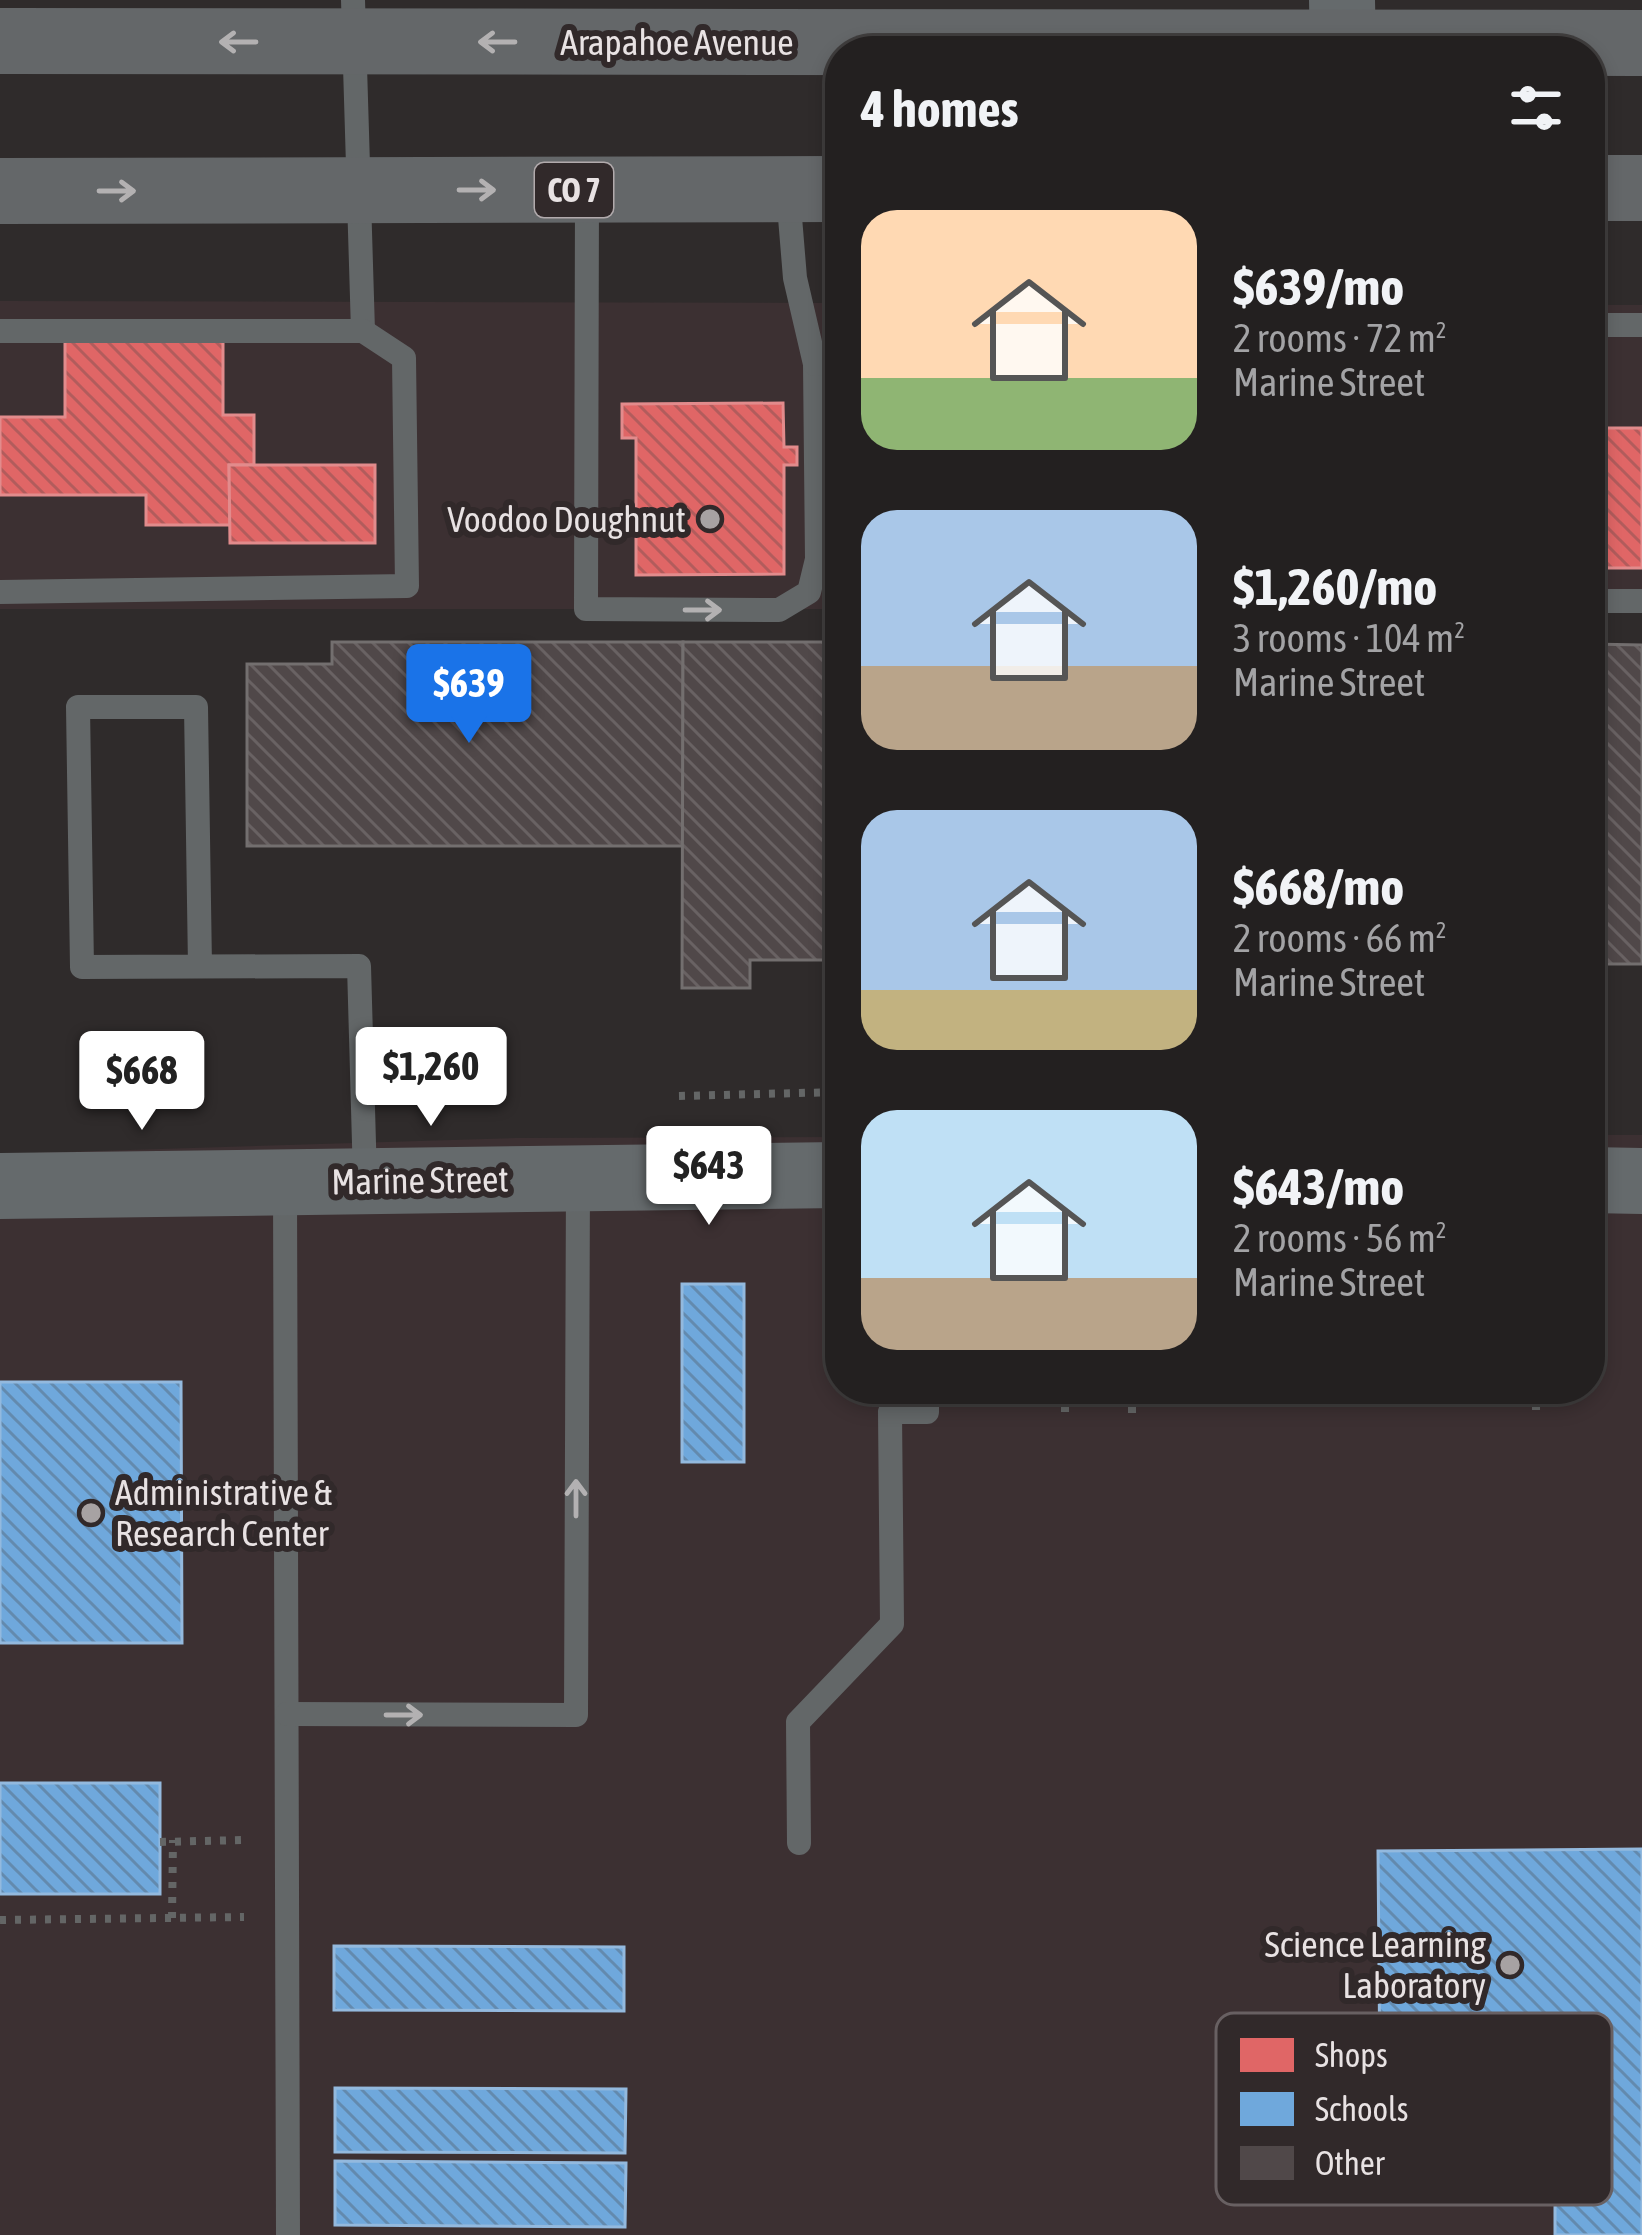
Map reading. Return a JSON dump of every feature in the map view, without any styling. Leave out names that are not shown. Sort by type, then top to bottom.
[{"type":"main road","name":"Arapahoe Avenue","points":[[0,41],[354,21],[740,31],[1342,31],[1467,36]]},
{"type":"main road","name":"Arapahoe Avenue","points":[[1605,42],[1642,43]]},
{"type":"main road","points":[[1605,188],[1642,188]]},
{"type":"main road","name":"CO 7","points":[[0,191],[814,190]]},
{"type":"street","name":"Marine Street","points":[[0,1186],[825,1175]]},
{"type":"street","points":[[1605,1180],[1642,1181]]},
{"type":"lane","points":[[354,21],[363,331]]},
{"type":"lane","points":[[587,190],[586,609],[779,610],[809,592],[817,559],[825,416]]},
{"type":"lane","points":[[814,190],[795,278],[825,355]]},
{"type":"lane","points":[[1605,325],[1642,325]]},
{"type":"lane","points":[[0,331],[363,331],[404,358],[407,586],[0,592]]},
{"type":"lane","points":[[1605,601],[1642,601]]},
{"type":"lane","points":[[200,965],[196,707],[78,707],[82,967],[359,965],[365,1181]]},
{"type":"lane","points":[[287,1714],[576,1715],[578,1177]]},
{"type":"lane","points":[[285,1182],[288,2235]]},
{"type":"lane","points":[[799,1843],[798,1722],[892,1624],[890,1412],[927,1412],[927,1404]]},
{"type":"path","points":[[679,1096],[825,1092]]},
{"type":"path","points":[[1065,1404],[1065,1412]]},
{"type":"path","points":[[1132,1404],[1132,1413]]},
{"type":"path","points":[[1536,1404],[1536,1417]]},
{"type":"path","points":[[172,1918],[173,1840]]},
{"type":"path","points":[[160,1842],[287,1840]]},
{"type":"path","points":[[0,1920],[287,1917]]},
{"type":"shaded area","points":[[0,301],[825,303],[825,609],[0,609]]},
{"type":"shaded area","points":[[1605,305],[1642,305],[1642,609],[1605,609]]},
{"type":"shaded area","points":[[1605,1135],[1642,1135],[1642,2235],[0,2235],[0,1154],[516,1138],[825,1137],[825,1404],[1605,1404]]},
{"type":"building: Shops","points":[[223,336],[223,415],[254,415],[254,465],[229,465],[230,525],[146,525],[146,495],[0,495],[0,417],[65,417],[65,337]]},
{"type":"building: Shops","name":"Voodoo Doughnut","points":[[783,403],[784,447],[797,447],[797,465],[784,465],[784,574],[636,575],[636,438],[622,438],[622,404]]},
{"type":"building: Shops","points":[[1605,428],[1642,428],[1642,568],[1605,568]]},
{"type":"building: Shops","points":[[229,465],[375,465],[375,543],[230,543]]},
{"type":"building: Schools","points":[[682,1284],[744,1284],[744,1462],[682,1462]]},
{"type":"building: Schools","name":"Administrative & Research Center","points":[[0,1382],[181,1382],[182,1643],[0,1643]]},
{"type":"building: Schools","points":[[0,1783],[160,1783],[160,1894],[0,1894]]},
{"type":"building: Schools","points":[[1642,1849],[1642,2235],[1555,2235],[1555,2205],[1612,2205],[1612,2013],[1379,2013],[1378,1851]]},
{"type":"building: Schools","points":[[334,1946],[624,1947],[624,2011],[334,2010]]},
{"type":"building: Schools","points":[[335,2088],[626,2089],[625,2153],[335,2152]]},
{"type":"building: Schools","points":[[335,2161],[626,2163],[625,2227],[335,2225]]},
{"type":"building: Other","points":[[332,642],[683,642],[683,846],[247,846],[247,664],[332,664]]},
{"type":"building: Other","points":[[683,642],[825,642],[825,960],[750,960],[750,988],[682,988]]},
{"type":"building: Other","points":[[1605,644],[1642,645],[1642,964],[1605,964]]},
{"type":"place","name":"Voodoo Doughnut","points":[[710,519]]},
{"type":"place","name":"Administrative & Research Center","points":[[91,1513]]},
{"type":"place","name":"Science Learning Laboratory","points":[[1510,1965]]}]
